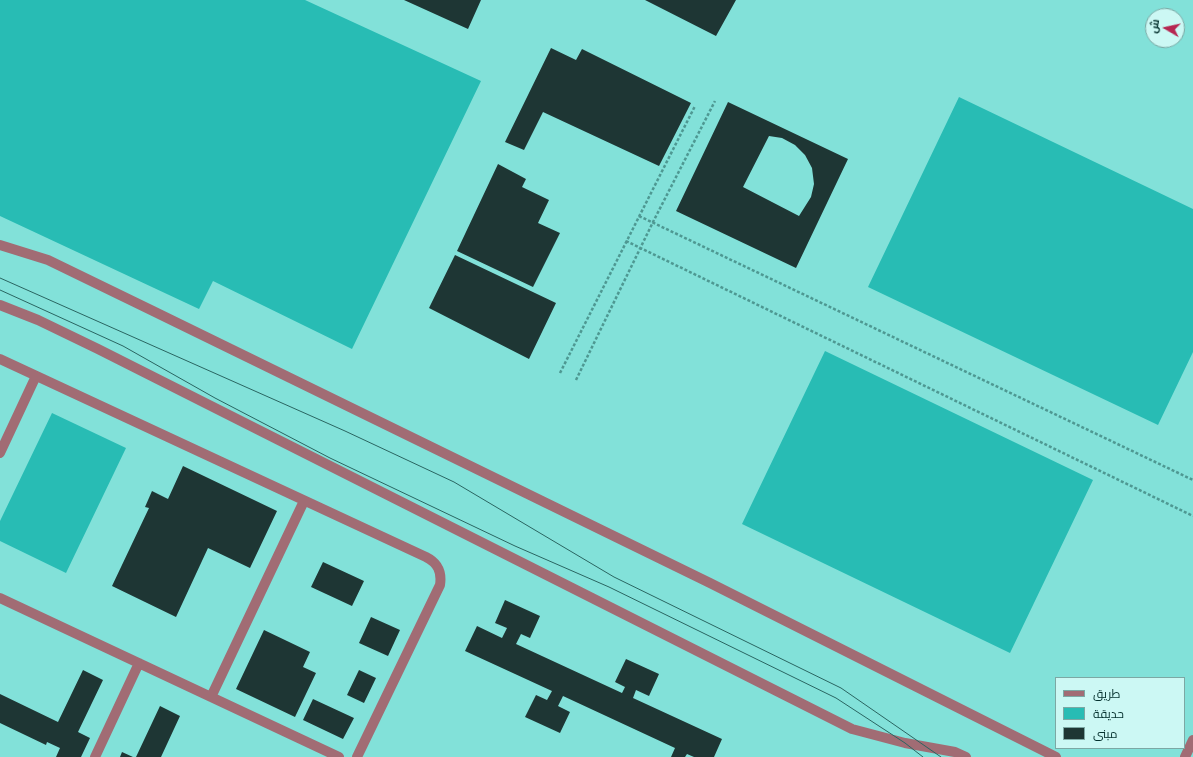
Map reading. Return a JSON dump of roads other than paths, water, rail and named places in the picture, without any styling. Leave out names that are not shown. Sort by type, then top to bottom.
[{"type":"street","points":[[0,245],[48,260],[717,587],[1056,757]]},
{"type":"street","points":[[0,305],[38,320],[98,349],[852,729],[905,743],[955,752],[966,757]]},
{"type":"street","points":[[0,359],[304,500],[431,560],[436,564],[441,575],[440,585],[357,757]]},
{"type":"street","points":[[0,453],[36,376]]},
{"type":"street","points":[[211,697],[304,500]]},
{"type":"street","points":[[0,598],[339,757]]},
{"type":"street","points":[[95,757],[140,664]]},
{"type":"street","points":[[1185,757],[1193,740]]},
{"type":"tram line","points":[[0,278],[345,431],[454,482],[614,577],[841,688],[941,757]]},
{"type":"tram line","points":[[0,290],[123,346],[215,398],[330,458],[515,546],[609,587],[836,698],[905,743],[923,757]]}]
